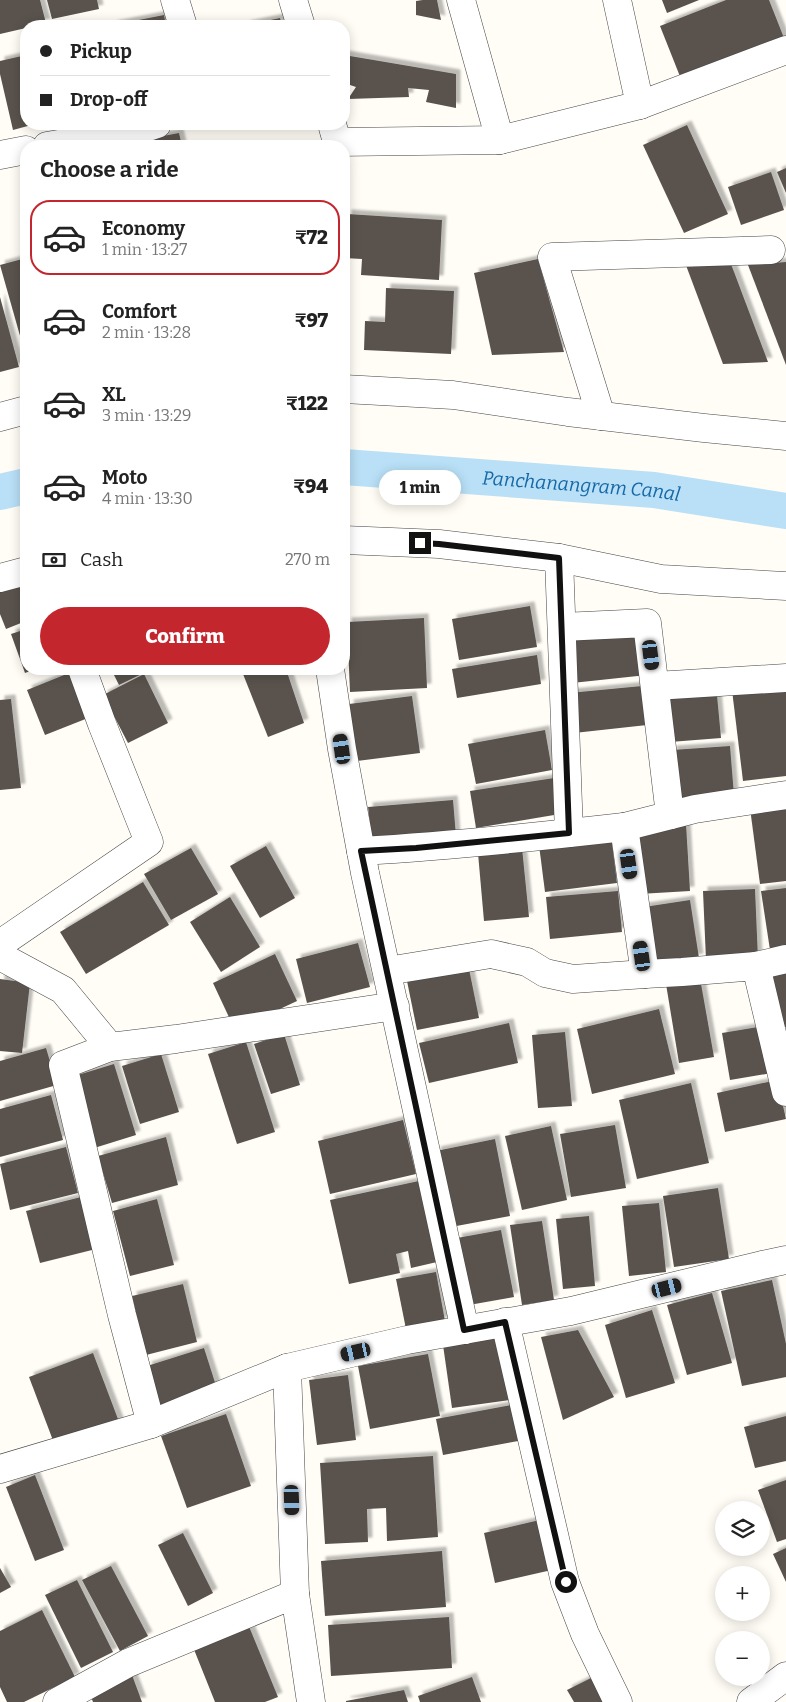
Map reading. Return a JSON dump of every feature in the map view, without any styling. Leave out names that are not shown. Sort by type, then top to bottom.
[{"type":"street","points":[[175,0],[181,20]]},
{"type":"street","points":[[293,0],[299,20]]},
{"type":"street","points":[[461,0],[500,140]]},
{"type":"street","points":[[617,0],[640,105]]},
{"type":"street","points":[[350,142],[500,140],[640,105],[786,50]]},
{"type":"street","points":[[82,140],[139,130]]},
{"type":"street","points":[[0,155],[20,151]]},
{"type":"street","points":[[601,416],[552,257],[771,250]]},
{"type":"street","points":[[350,389],[453,395],[601,416],[786,436]]},
{"type":"street","points":[[0,417],[20,412]]},
{"type":"street","points":[[350,540],[439,544],[559,558],[661,579],[786,586]]},
{"type":"street","points":[[559,558],[569,833]]},
{"type":"street","points":[[0,578],[20,573]]},
{"type":"street","points":[[562,627],[647,623],[670,815]]},
{"type":"street","points":[[0,944],[149,842],[84,675]]},
{"type":"street","points":[[331,675],[342,749],[361,851],[464,1330]]},
{"type":"street","points":[[655,686],[786,678]]},
{"type":"street","points":[[361,851],[416,848],[624,827],[695,809],[786,795]]},
{"type":"street","points":[[624,827],[645,974]]},
{"type":"street","points":[[387,971],[491,954],[526,962],[545,972],[573,979],[756,966],[786,959]]},
{"type":"street","points":[[0,956],[63,990],[110,1047]]},
{"type":"street","points":[[756,966],[786,1092]]},
{"type":"street","points":[[151,1424],[120,1306],[63,1065],[110,1047],[395,1006]]},
{"type":"street","points":[[0,1469],[151,1424],[287,1368],[407,1340],[571,1311],[786,1260]]},
{"type":"street","points":[[505,1322],[566,1582],[585,1634],[618,1702]]},
{"type":"street","points":[[287,1368],[295,1594],[311,1702]]},
{"type":"street","points":[[58,1702],[128,1663],[295,1594]]},
{"type":"street","points":[[751,1702],[786,1676]]},
{"type":"building","points":[[0,0],[40,0],[45,20],[20,20],[20,29],[0,34]]},
{"type":"building","points":[[47,0],[97,0],[99,9],[52,19]]},
{"type":"building","points":[[437,0],[441,20],[416,15],[416,1]]},
{"type":"building","points":[[662,0],[699,0],[667,13]]},
{"type":"building","points":[[726,0],[769,0],[786,43],[683,84],[660,26]]},
{"type":"building","points":[[164,15],[165,20],[138,20]]},
{"type":"building","points":[[20,56],[20,128],[13,130],[0,74],[0,61]]},
{"type":"building","points":[[350,56],[456,74],[456,108],[426,102],[429,90],[408,88],[409,97],[350,99],[356,87],[350,85]]},
{"type":"building","points":[[687,125],[728,214],[684,233],[643,145]]},
{"type":"building","points":[[179,133],[181,140],[142,140]]},
{"type":"building","points":[[786,168],[786,193],[777,172]]},
{"type":"building","points":[[771,172],[784,210],[741,225],[728,187]]},
{"type":"building","points":[[350,214],[442,220],[439,280],[361,275],[362,259],[350,258]]},
{"type":"building","points":[[728,256],[768,362],[723,364],[684,260]]},
{"type":"building","points":[[538,259],[564,352],[492,355],[474,273]]},
{"type":"building","points":[[20,260],[20,336],[0,265]]},
{"type":"building","points":[[786,262],[786,365],[748,265]]},
{"type":"building","points":[[386,288],[454,291],[451,354],[364,350],[365,321],[385,322]]},
{"type":"building","points":[[0,297],[19,367],[0,372]]},
{"type":"building","points":[[20,573],[20,623],[6,629],[0,614],[0,581]]},
{"type":"building","points":[[530,606],[537,647],[459,660],[452,619]]},
{"type":"building","points":[[424,618],[427,688],[350,692],[350,622]]},
{"type":"building","points":[[641,627],[647,675],[572,683],[566,636]]},
{"type":"building","points":[[20,631],[20,659],[11,634]]},
{"type":"building","points":[[537,655],[541,684],[457,698],[452,669]]},
{"type":"building","points":[[64,675],[70,675],[88,718],[45,735],[27,690]]},
{"type":"building","points":[[114,675],[140,675],[119,685]]},
{"type":"building","points":[[144,675],[168,723],[128,743],[103,695]]},
{"type":"building","points":[[243,675],[288,675],[304,723],[268,737]]},
{"type":"building","points":[[786,685],[786,776],[743,781],[732,690]]},
{"type":"building","points":[[642,686],[647,725],[574,733],[569,693]]},
{"type":"building","points":[[717,695],[721,738],[670,742],[666,699]]},
{"type":"building","points":[[412,696],[420,753],[357,761],[349,704]]},
{"type":"building","points":[[11,699],[21,788],[0,790],[0,700]]},
{"type":"building","points":[[545,730],[552,770],[476,784],[468,744]]},
{"type":"building","points":[[730,746],[734,795],[675,799],[672,750]]},
{"type":"building","points":[[554,778],[560,814],[476,828],[470,791]]},
{"type":"building","points":[[453,800],[456,836],[372,843],[368,807]]},
{"type":"building","points":[[786,804],[786,881],[760,884],[750,808]]},
{"type":"building","points":[[686,824],[690,891],[639,894],[635,828]]},
{"type":"building","points":[[611,836],[617,883],[545,892],[539,845]]},
{"type":"building","points":[[521,838],[529,917],[484,921],[477,842]]},
{"type":"building","points":[[266,846],[295,898],[260,918],[230,866]]},
{"type":"building","points":[[191,848],[218,894],[171,920],[144,874]]},
{"type":"building","points":[[143,882],[169,925],[86,974],[60,932]]},
{"type":"building","points":[[786,888],[786,948],[770,950],[761,891]]},
{"type":"building","points":[[755,889],[758,959],[706,960],[703,891]]},
{"type":"building","points":[[618,891],[622,932],[550,939],[546,897]]},
{"type":"building","points":[[230,897],[260,947],[221,972],[190,922]]},
{"type":"building","points":[[690,900],[699,958],[652,965],[644,907]]},
{"type":"building","points":[[358,943],[370,987],[307,1003],[296,959]]},
{"type":"building","points":[[275,954],[297,1001],[235,1030],[213,983]]},
{"type":"building","points":[[786,962],[786,1027],[783,1028],[770,965]]},
{"type":"building","points":[[469,969],[479,1018],[417,1030],[407,981]]},
{"type":"building","points":[[700,978],[714,1057],[679,1063],[666,984]]},
{"type":"building","points":[[0,979],[30,983],[22,1053],[0,1051]]},
{"type":"building","points":[[659,1009],[675,1074],[592,1094],[577,1029]]},
{"type":"building","points":[[509,1023],[518,1063],[429,1083],[419,1043]]},
{"type":"building","points":[[770,1025],[778,1072],[730,1080],[722,1033]]},
{"type":"building","points":[[565,1032],[572,1106],[538,1108],[532,1035]]},
{"type":"building","points":[[284,1034],[300,1085],[271,1094],[254,1044]]},
{"type":"building","points":[[246,1042],[275,1132],[237,1144],[208,1054]]},
{"type":"building","points":[[46,1048],[57,1085],[0,1101],[0,1061]]},
{"type":"building","points":[[161,1054],[179,1112],[140,1124],[122,1066]]},
{"type":"building","points":[[114,1064],[136,1135],[91,1149],[68,1078]]},
{"type":"building","points":[[777,1080],[786,1119],[725,1132],[717,1093]]},
{"type":"building","points":[[691,1083],[709,1163],[637,1179],[619,1100]]},
{"type":"building","points":[[51,1095],[63,1140],[0,1157],[0,1109]]},
{"type":"building","points":[[403,1120],[416,1174],[330,1194],[318,1141]]},
{"type":"building","points":[[615,1125],[626,1188],[571,1197],[560,1134]]},
{"type":"building","points":[[551,1126],[567,1200],[522,1210],[505,1136]]},
{"type":"building","points":[[166,1137],[178,1185],[112,1203],[98,1156]]},
{"type":"building","points":[[495,1139],[510,1216],[451,1227],[436,1151]]},
{"type":"building","points":[[66,1147],[78,1193],[10,1210],[0,1164]]},
{"type":"building","points":[[419,1181],[437,1262],[411,1268],[408,1251],[396,1254],[400,1273],[349,1284],[330,1200]]},
{"type":"building","points":[[718,1188],[729,1259],[674,1267],[663,1196]]},
{"type":"building","points":[[85,1196],[100,1248],[40,1263],[26,1211]]},
{"type":"building","points":[[157,1199],[174,1265],[130,1276],[113,1211]]},
{"type":"building","points":[[659,1203],[666,1272],[629,1276],[622,1206]]},
{"type":"building","points":[[589,1216],[595,1286],[563,1289],[556,1219]]},
{"type":"building","points":[[542,1221],[554,1300],[522,1305],[510,1225]]},
{"type":"building","points":[[501,1230],[514,1297],[469,1305],[457,1238]]},
{"type":"building","points":[[436,1272],[445,1321],[406,1329],[396,1279]]},
{"type":"building","points":[[772,1280],[786,1344],[786,1377],[742,1386],[721,1291]]},
{"type":"building","points":[[183,1284],[197,1342],[146,1355],[132,1296]]},
{"type":"building","points":[[712,1293],[732,1363],[687,1375],[667,1305]]},
{"type":"building","points":[[652,1310],[675,1383],[626,1398],[605,1325]]},
{"type":"building","points":[[578,1330],[614,1397],[563,1420],[541,1337]]},
{"type":"building","points":[[501,1337],[510,1400],[452,1408],[443,1345]]},
{"type":"building","points":[[204,1348],[219,1395],[162,1413],[147,1366]]},
{"type":"building","points":[[93,1353],[121,1427],[57,1451],[29,1377]]},
{"type":"building","points":[[428,1354],[440,1416],[370,1429],[358,1366]]},
{"type":"building","points":[[348,1375],[356,1440],[317,1445],[309,1380]]},
{"type":"building","points":[[522,1403],[529,1439],[443,1455],[436,1419]]},
{"type":"building","points":[[226,1414],[251,1486],[187,1508],[161,1436]]},
{"type":"building","points":[[786,1416],[786,1461],[755,1468],[744,1427]]},
{"type":"building","points":[[433,1456],[438,1537],[387,1541],[386,1508],[367,1509],[368,1542],[325,1544],[320,1463]]},
{"type":"building","points":[[35,1475],[64,1550],[35,1561],[6,1487]]},
{"type":"building","points":[[786,1480],[786,1539],[777,1542],[770,1523],[770,1501],[762,1501],[758,1490]]},
{"type":"building","points":[[544,1519],[556,1569],[495,1583],[484,1533]]},
{"type":"building","points":[[183,1533],[213,1593],[188,1606],[158,1545]]},
{"type":"building","points":[[786,1548],[786,1582],[773,1554]]},
{"type":"building","points":[[442,1551],[446,1607],[325,1616],[321,1561]]},
{"type":"building","points":[[111,1566],[148,1636],[120,1651],[82,1580]]},
{"type":"building","points":[[0,1568],[11,1587],[0,1593]]},
{"type":"building","points":[[77,1580],[113,1652],[81,1668],[45,1595]]},
{"type":"building","points":[[42,1610],[75,1677],[24,1702],[7,1702],[0,1687],[0,1631]]},
{"type":"building","points":[[449,1617],[452,1668],[331,1676],[328,1625]]},
{"type":"building","points":[[248,1624],[278,1697],[265,1702],[215,1702],[193,1647]]},
{"type":"building","points":[[132,1675],[142,1702],[93,1702],[89,1691]]},
{"type":"building","points":[[597,1675],[611,1702],[574,1702],[567,1690]]},
{"type":"building","points":[[472,1677],[481,1702],[420,1702],[418,1696]]},
{"type":"building","points":[[404,1690],[408,1702],[346,1702],[346,1701]]},
{"type":"waterway","name":"Panchanangram Canal","points":[[350,467],[654,490],[786,511]]},
{"type":"waterway","name":"Panchanangram Canal","points":[[0,492],[20,487]]},
{"type":"route","points":[[420,543],[559,558],[569,833],[416,848],[361,851],[464,1330],[505,1322],[566,1582]]}]
